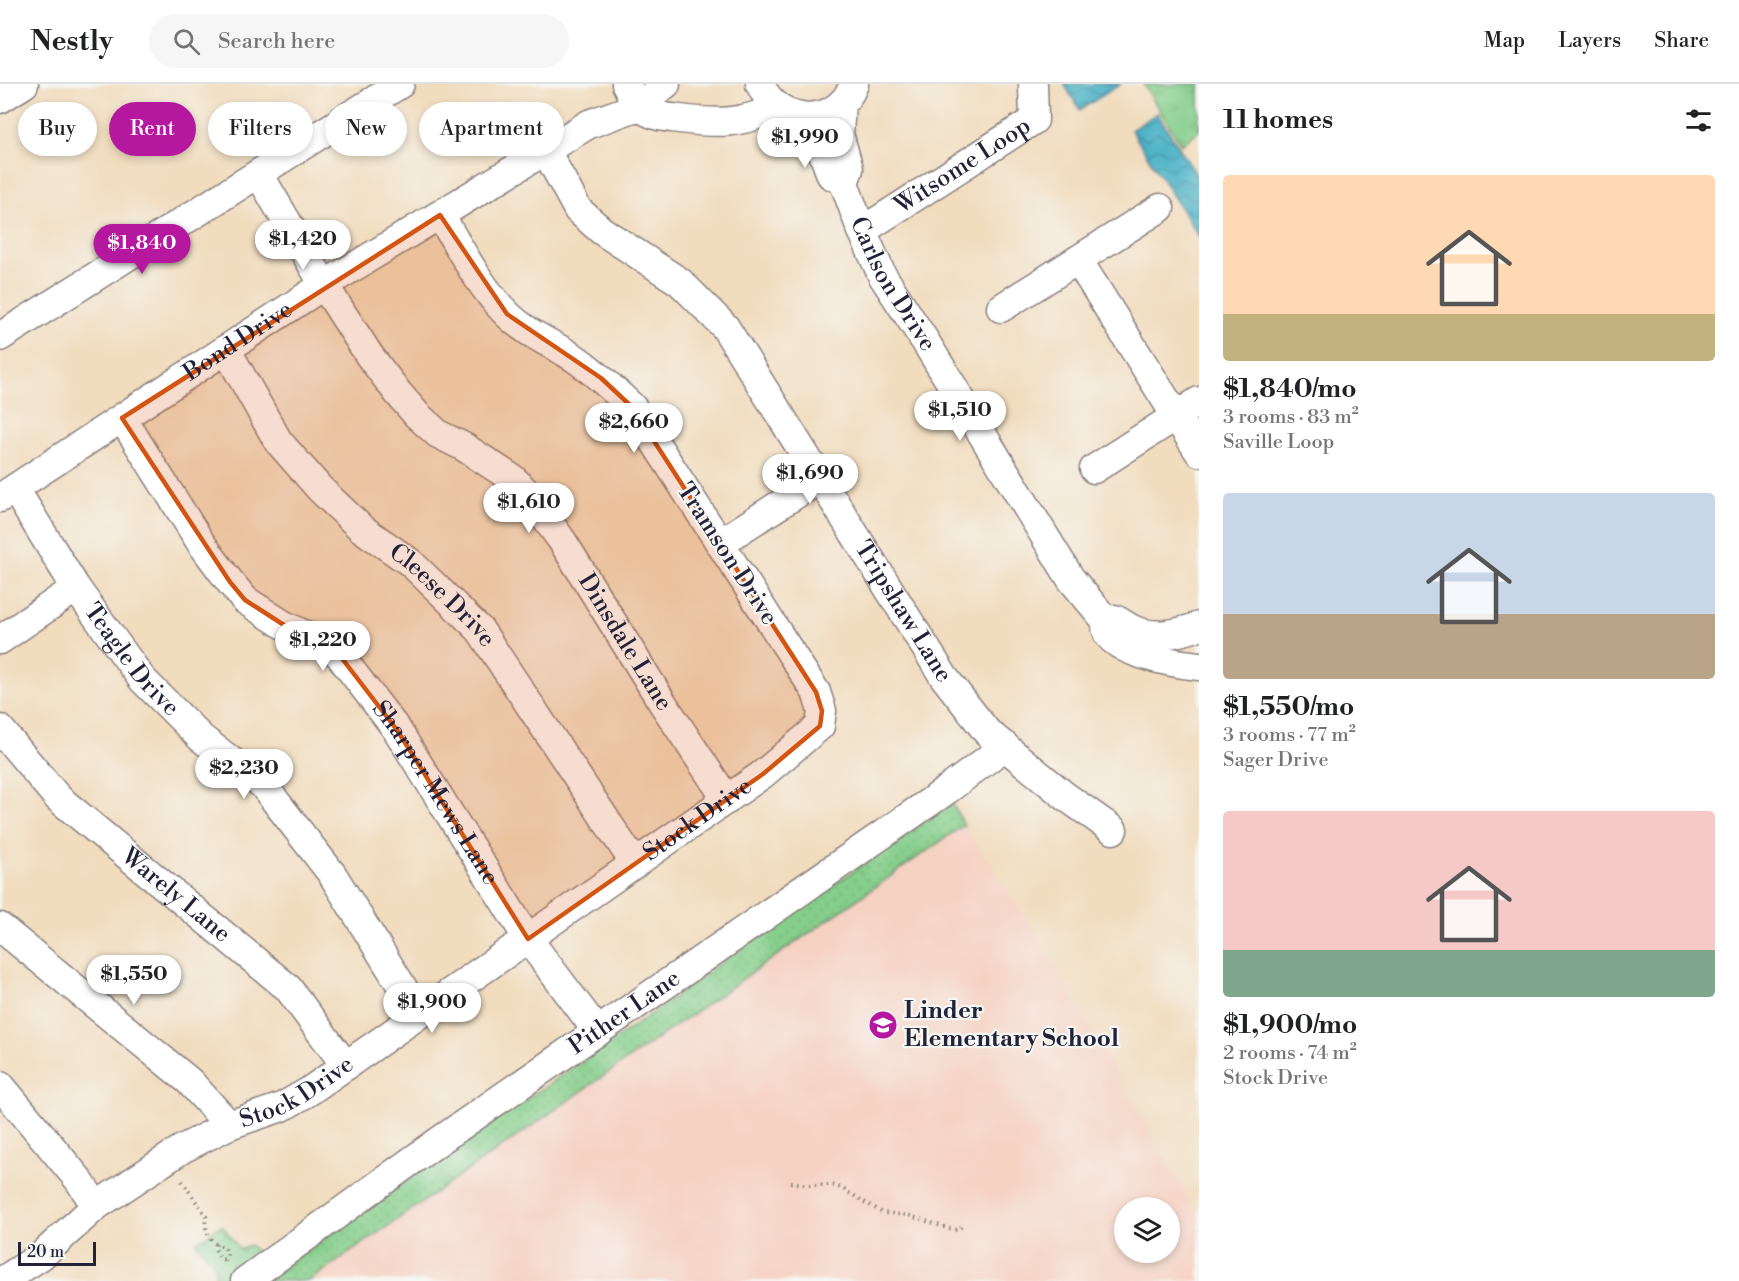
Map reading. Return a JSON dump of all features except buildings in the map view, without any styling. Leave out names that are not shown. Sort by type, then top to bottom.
[{"type":"street","points":[[0,99],[24,84]]},
{"type":"street","points":[[0,337],[400,84]]},
{"type":"street","name":"Bond Drive","points":[[564,138],[632,95],[666,84]]},
{"type":"street","name":"Carlson Drive","points":[[760,84],[769,99],[812,131],[818,140],[831,175],[844,183],[882,275],[925,340],[1071,579],[1107,622],[1115,619],[1133,629],[1146,644],[1174,663],[1199,666]]},
{"type":"street","name":"Witsome Loop","points":[[862,231],[1034,120],[1033,84]]},
{"type":"street","points":[[632,95],[656,116],[705,123],[742,121],[787,111],[811,117],[827,113],[847,94]]},
{"type":"street","name":"Carlson Drive","points":[[844,183],[849,169],[839,134],[847,94]]},
{"type":"street","name":"Bond Drive","points":[[7,493],[324,285],[534,156]]},
{"type":"street","name":"Tripshaw Lane","points":[[549,156],[578,210],[611,237],[680,282],[725,327],[944,677],[987,732],[1065,796],[1113,830]]},
{"type":"street","name":"Dinsdale Lane","points":[[259,174],[324,285],[369,355],[417,416],[438,434],[464,447],[513,479],[528,494],[563,542],[662,702],[727,800]]},
{"type":"street","points":[[1001,308],[1160,208]]},
{"type":"street","name":"Tramson Drive","points":[[440,215],[487,290],[507,314],[536,338],[575,359],[601,378],[632,407],[816,692],[822,711],[820,726]]},
{"type":"street","points":[[1078,260],[1187,408],[1199,452]]},
{"type":"street","name":"Cleese Drive","points":[[226,349],[278,441],[320,489],[361,528],[411,563],[480,630],[634,864]]},
{"type":"street","points":[[1094,469],[1187,408]]},
{"type":"street","name":"Sharper Mews Lane","points":[[122,418],[201,543],[246,600],[284,626],[337,652],[397,730],[528,939],[598,1032]]},
{"type":"street","points":[[720,543],[821,478]]},
{"type":"street","name":"Teagle Drive","points":[[7,493],[142,679],[201,738],[262,785],[332,874],[420,1014]]},
{"type":"street","points":[[0,640],[76,588]]},
{"type":"street","name":"Carlson Drive","points":[[1146,644],[1166,634],[1199,626]]},
{"type":"street","name":"Stock Drive","points":[[2,1281],[41,1256],[96,1206],[182,1149],[230,1125],[282,1107],[308,1092],[727,800],[763,774],[820,726]]},
{"type":"street","name":"Warely Lane","points":[[0,729],[58,798],[288,988],[346,1066]]},
{"type":"street","name":"Pither Lane","points":[[238,1274],[598,1032],[947,790],[1005,746]]},
{"type":"street","points":[[0,927],[189,1081],[230,1125]]},
{"type":"street","points":[[0,1085],[78,1179],[96,1206]]},
{"type":"path","points":[[166,1159],[206,1216],[204,1224],[216,1244],[216,1254],[226,1260],[238,1274]]},
{"type":"path","points":[[791,1182],[832,1185],[841,1188],[883,1213],[908,1215],[950,1229],[957,1230],[964,1225]]},
{"type":"path","points":[[216,1244],[225,1248],[226,1260]]},
{"type":"highlighted area","points":[[440,215],[507,314],[601,378],[632,407],[816,692],[822,711],[820,726],[763,774],[528,939],[397,730],[337,652],[284,625],[245,600],[230,582],[122,418]]},
{"type":"shaded area","name":"Linder Elementary School","points":[[964,825],[1035,932],[1199,1217],[1199,1281],[309,1281]]},
{"type":"green space","points":[[1199,84],[1199,131],[1181,145],[1144,85]]},
{"type":"green space","points":[[952,803],[964,825],[309,1281],[264,1281],[371,1205],[643,1020],[719,964]]},
{"type":"green space","points":[[222,1225],[240,1250],[250,1245],[261,1257],[233,1281],[212,1281],[216,1274],[214,1264],[196,1242]]},
{"type":"water","points":[[1064,84],[1121,84],[1080,110]]},
{"type":"water","points":[[1157,113],[1199,182],[1199,237],[1131,130]]},
{"type":"place","name":"Linder Elementary School","points":[[883,1025]]}]
